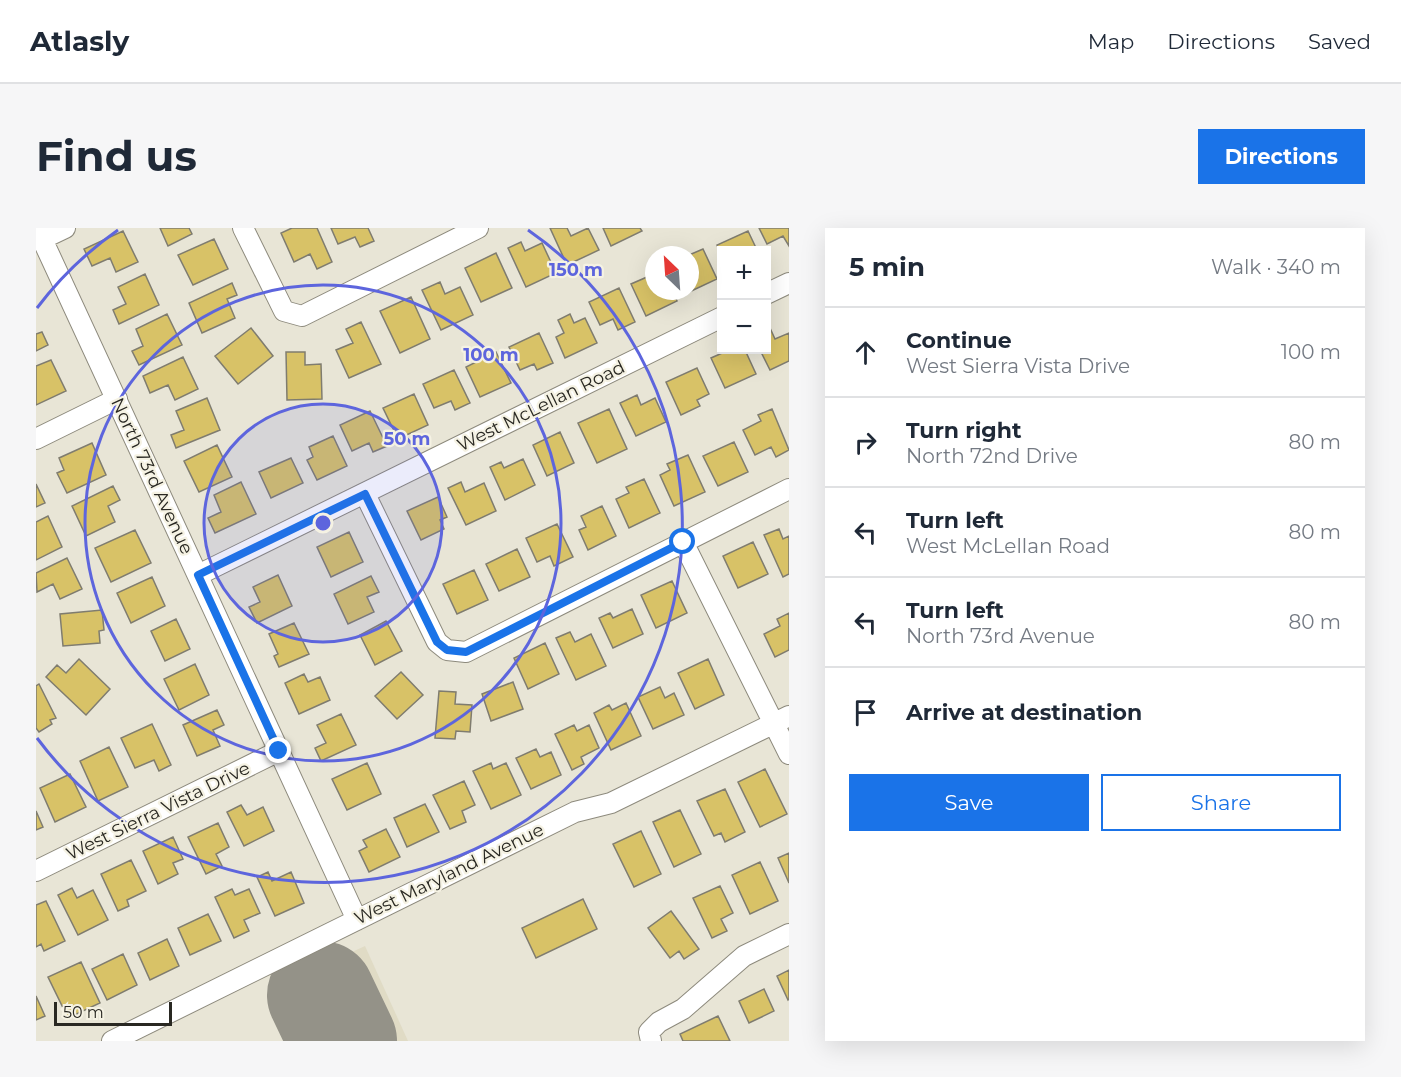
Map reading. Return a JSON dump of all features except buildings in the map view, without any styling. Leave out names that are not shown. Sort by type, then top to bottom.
[{"type":"street","points":[[40,234],[65,228]]},
{"type":"street","points":[[243,228],[284,311],[302,316],[478,228]]},
{"type":"street","name":"North 73rd Avenue","points":[[40,234],[357,920]]},
{"type":"street","points":[[771,292],[789,283]]},
{"type":"street","name":"West McLellan Road","points":[[198,575],[717,319]]},
{"type":"street","points":[[36,439],[117,399]]},
{"type":"street","points":[[365,494],[437,642],[447,650],[466,652],[789,489]]},
{"type":"street","points":[[683,542],[781,719],[789,754]]},
{"type":"street","name":"West Maryland Avenue","points":[[112,1041],[575,812],[611,803],[781,719]]},
{"type":"street","name":"West Sierra Vista Drive","points":[[36,871],[279,751]]},
{"type":"street","points":[[650,1037],[658,1022],[683,1009],[744,956],[789,934]]},
{"type":"shaded area","points":[[365,946],[408,1041],[318,1041],[291,980]]},
{"type":"runway","points":[[321,995],[343,1041]]},
{"type":"route","points":[[279,751],[198,575],[365,494],[437,642],[447,650],[466,652],[683,542]]}]
